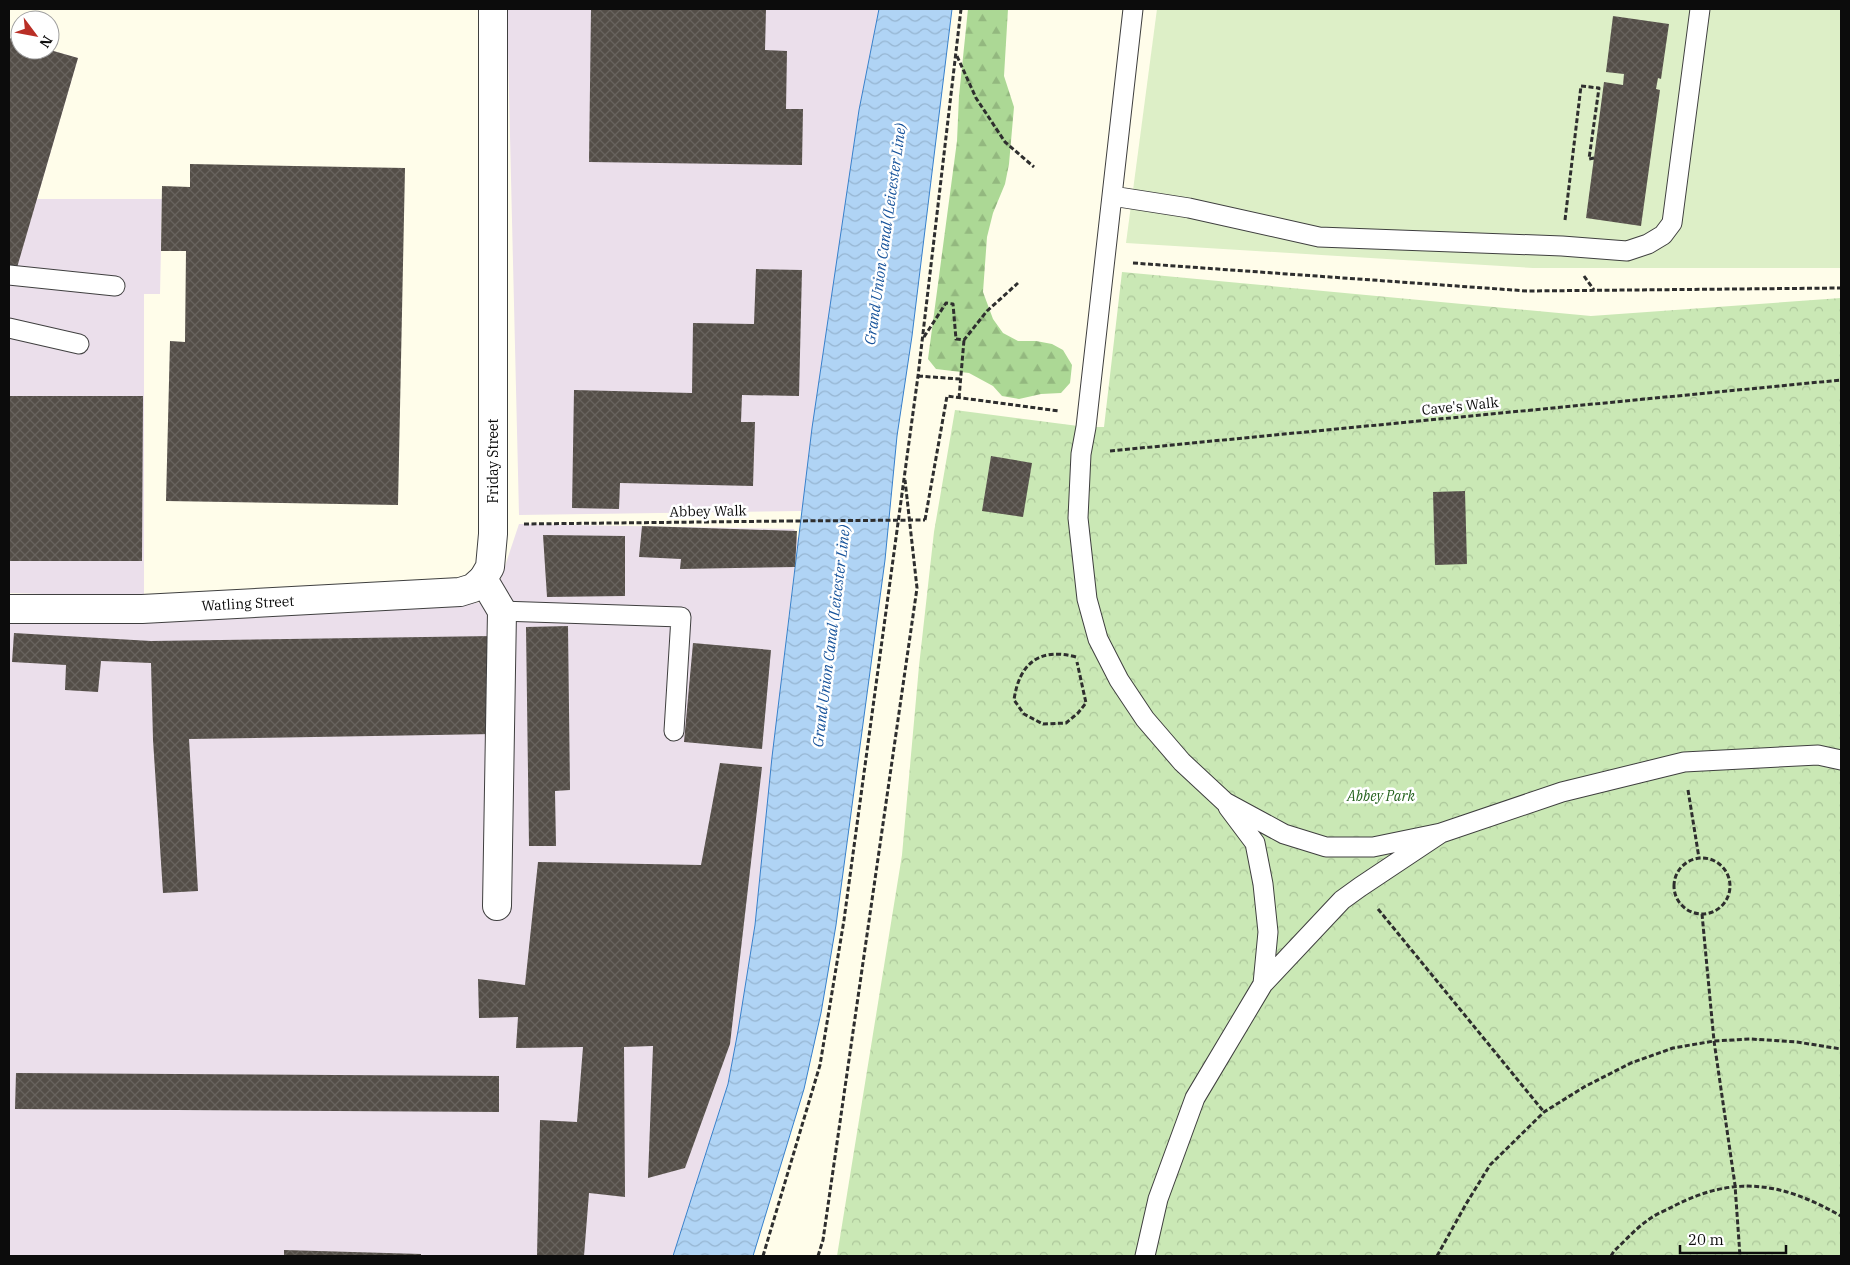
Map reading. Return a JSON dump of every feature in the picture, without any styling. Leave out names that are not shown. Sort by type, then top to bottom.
[{"type":"street","name":"Friday Street","points":[[483,579],[490,567],[493,534],[493,9]]},
{"type":"street","name":"Watling Street","points":[[9,608],[142,609],[460,592],[473,588],[483,579]]},
{"type":"street","points":[[483,579],[502,612],[497,906]]},
{"type":"lane","points":[[1133,9],[1081,454],[1078,518],[1087,599],[1098,639],[1119,680],[1145,719],[1182,762],[1225,802],[1255,843],[1263,884],[1268,932],[1263,984]]},
{"type":"lane","points":[[1112,196],[1189,208],[1319,237],[1562,246],[1627,251],[1648,244],[1663,235],[1672,223],[1700,9]]},
{"type":"lane","points":[[9,275],[115,286]]},
{"type":"lane","points":[[9,328],[79,344]]},
{"type":"lane","points":[[502,612],[681,617],[674,731]]},
{"type":"lane","points":[[1225,802],[1284,834],[1326,847],[1374,847],[1441,833],[1562,792],[1684,762],[1818,755],[1841,760]]},
{"type":"lane","points":[[1145,1256],[1158,1199],[1195,1098],[1263,984],[1342,900],[1441,833]]},
{"type":"path","points":[[763,1256],[820,1065],[844,920],[862,782],[884,638],[923,339],[961,9]]},
{"type":"path","points":[[956,55],[976,98],[1005,142],[1034,167]]},
{"type":"path","points":[[1594,158],[1589,159],[1599,88],[1580,86],[1562,246],[1594,290]]},
{"type":"path","points":[[1104,261],[1527,290],[1841,288]]},
{"type":"path","points":[[1018,283],[987,311],[964,340],[959,398],[1086,414]]},
{"type":"path","points":[[923,339],[946,302],[953,304],[956,339],[964,340]]},
{"type":"path","points":[[918,376],[960,379]]},
{"type":"path","name":"Cave's Walk","points":[[1081,454],[1841,380]]},
{"type":"path","name":"Abbey Walk","points":[[493,534],[518,524],[925,520],[947,396],[959,398]]},
{"type":"path","points":[[818,1256],[823,1240],[917,588],[904,474]]},
{"type":"path","points":[[1077,658],[1098,639]]},
{"type":"path","points":[[1057,654],[1077,658],[1078,671],[1086,703],[1078,713],[1066,723],[1043,724],[1024,714],[1014,700],[1022,673],[1028,664],[1044,655],[1057,654]]},
{"type":"path","points":[[1684,762],[1699,858]]},
{"type":"path","points":[[1699,858],[1709,859],[1718,863],[1728,876],[1730,886],[1728,896],[1723,904],[1711,913],[1690,912],[1676,898],[1674,889],[1676,876],[1681,868],[1688,861],[1699,858]]},
{"type":"path","points":[[1360,887],[1544,1112]]},
{"type":"path","points":[[1702,914],[1714,1041],[1735,1185],[1740,1256]]},
{"type":"path","points":[[1437,1256],[1490,1165],[1544,1112],[1584,1087],[1632,1063],[1673,1048],[1714,1041],[1751,1039],[1788,1041],[1841,1049]]},
{"type":"path","points":[[1611,1256],[1614,1251],[1651,1218],[1690,1197],[1735,1185],[1764,1187],[1791,1192],[1841,1216]]},
{"type":"shaded area","points":[[507,9],[879,9],[859,110],[802,511],[519,515]]},
{"type":"shaded area","points":[[9,38],[10,60],[60,60],[60,53],[78,58],[37,199],[162,199],[160,294],[144,294],[144,597],[9,593]]},
{"type":"shaded area","points":[[519,524],[794,529],[798,540],[755,925],[738,1031],[728,1084],[673,1256],[9,1256],[9,620],[493,602]]},
{"type":"green space","points":[[968,9],[1008,9],[1004,76],[1014,107],[1009,164],[1005,184],[993,213],[987,237],[983,292],[993,319],[1003,333],[1018,341],[1036,341],[1052,344],[1063,350],[1072,365],[1070,383],[1061,393],[1041,394],[1019,399],[1002,396],[993,386],[969,373],[936,369],[928,359],[957,141],[959,96]]},
{"type":"green space","points":[[1157,9],[1841,9],[1841,268],[1533,268],[1126,243]]},
{"type":"green space","name":"Abbey Park","points":[[1122,272],[1591,316],[1841,298],[1841,1256],[837,1256],[902,855],[919,666],[934,532],[955,410],[1086,427],[1104,427]]},
{"type":"water","name":"Grand Union Canal (Leicester Line)","points":[[879,9],[952,9],[912,336],[897,436],[885,560],[836,925],[821,1013],[804,1089],[753,1256],[673,1256],[728,1084],[738,1031],[755,925],[772,757],[812,428],[859,110]]},
{"type":"building","points":[[591,9],[766,9],[765,50],[787,51],[786,109],[803,109],[802,165],[589,162]]},
{"type":"building","points":[[1613,16],[1669,24],[1661,79],[1658,78],[1656,89],[1660,90],[1641,226],[1586,218],[1604,82],[1623,85],[1624,74],[1606,72]]},
{"type":"building","points":[[9,38],[10,60],[60,60],[60,53],[78,58],[16,271],[9,269]]},
{"type":"building","points":[[190,164],[405,168],[398,505],[166,501],[170,341],[185,342],[186,251],[161,251],[162,186],[190,187]]},
{"type":"building","points":[[756,269],[802,270],[799,396],[742,395],[741,422],[755,422],[753,486],[620,483],[619,509],[572,508],[574,390],[692,393],[693,323],[754,324]]},
{"type":"building","points":[[9,396],[143,396],[142,561],[9,561]]},
{"type":"building","points":[[991,456],[1032,463],[1023,517],[982,511]]},
{"type":"building","points":[[1465,491],[1467,564],[1435,565],[1433,492]]},
{"type":"building","points":[[642,526],[797,531],[795,567],[680,569],[681,559],[639,557]]},
{"type":"building","points":[[543,535],[625,536],[625,596],[547,597]]},
{"type":"building","points":[[568,626],[570,790],[555,791],[556,846],[529,846],[526,627]]},
{"type":"building","points":[[14,633],[151,641],[493,636],[494,734],[189,739],[198,891],[163,893],[153,740],[151,663],[101,661],[98,692],[65,690],[66,665],[12,662]]},
{"type":"building","points":[[693,643],[771,650],[762,749],[684,742]]},
{"type":"building","points":[[720,763],[762,767],[730,1044],[685,1168],[648,1178],[653,1046],[624,1047],[625,1197],[589,1193],[584,1256],[537,1256],[540,1120],[577,1122],[583,1047],[516,1048],[518,1017],[479,1018],[478,979],[525,985],[538,862],[701,865]]},
{"type":"building","points":[[16,1073],[499,1076],[499,1112],[15,1109]]},
{"type":"building","points":[[284,1250],[421,1254],[421,1256],[284,1256]]}]
